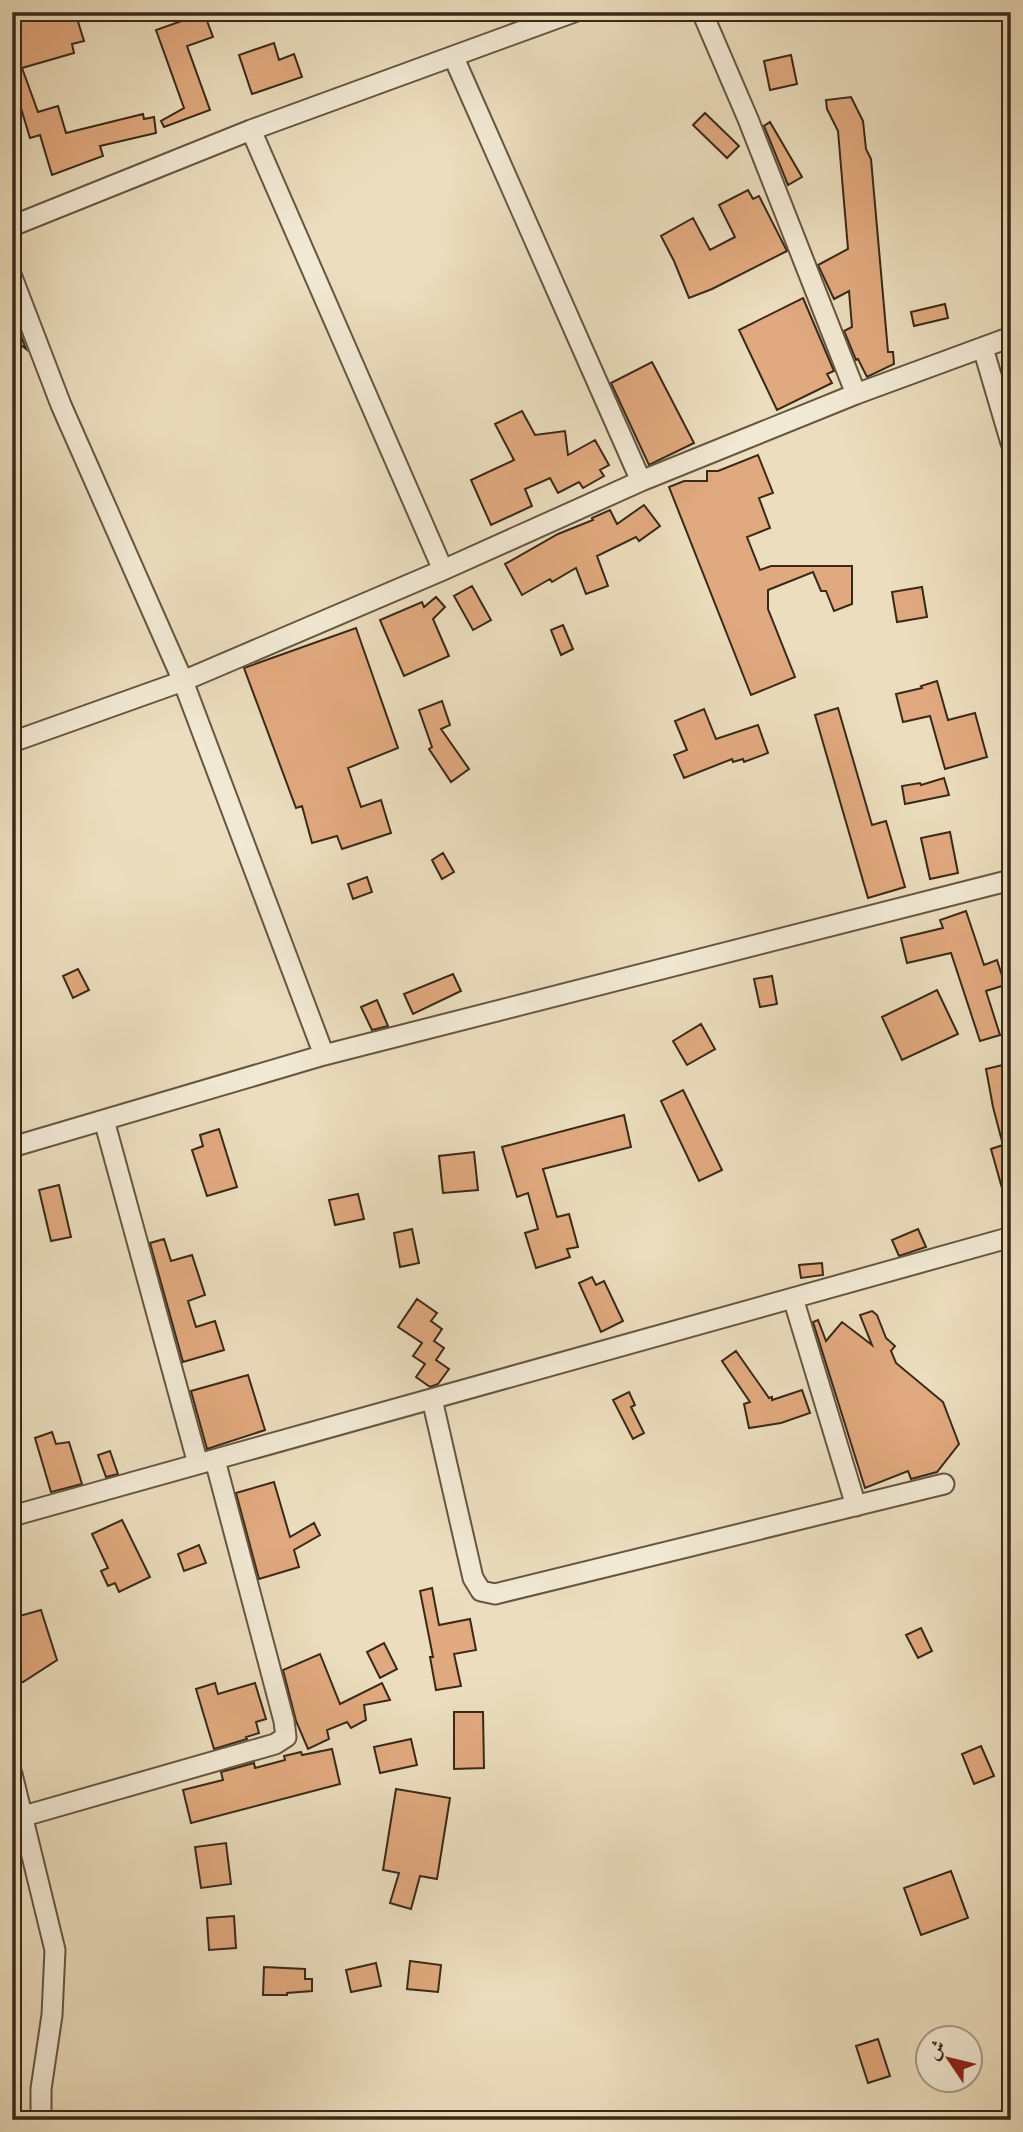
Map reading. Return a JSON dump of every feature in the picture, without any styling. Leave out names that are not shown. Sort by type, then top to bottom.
[{"type":"street","points":[[12,226],[251,130],[574,12]]},
{"type":"street","points":[[702,12],[748,119],[856,394]]},
{"type":"street","points":[[454,58],[641,481]]},
{"type":"street","points":[[251,130],[443,570]]},
{"type":"street","points":[[12,277],[61,405],[183,681],[324,1055]]},
{"type":"street","points":[[12,743],[183,681],[443,570],[641,481],[856,394],[1011,337]]},
{"type":"street","points":[[983,348],[1011,443]]},
{"type":"street","points":[[12,1147],[324,1055],[1011,880]]},
{"type":"street","points":[[24,1816],[275,1744],[286,1737],[284,1721],[104,1120]]},
{"type":"street","points":[[12,1516],[1008,1238]]},
{"type":"street","points":[[793,1298],[856,1506]]},
{"type":"street","points":[[432,1399],[473,1578],[481,1591],[495,1594],[944,1484]]},
{"type":"street","points":[[12,1774],[55,1950],[52,2015],[41,2089],[41,2120]]},
{"type":"building","points":[[12,12],[43,12],[45,19],[75,12],[84,41],[72,44],[74,53],[22,68],[38,112],[58,106],[66,133],[143,114],[144,119],[154,117],[156,133],[100,146],[103,156],[52,175],[40,135],[30,138],[12,89]]},
{"type":"building","points":[[204,13],[213,37],[187,46],[210,110],[164,127],[161,121],[184,108],[156,30]]},
{"type":"building","points":[[274,43],[279,60],[294,54],[302,77],[252,94],[239,55]]},
{"type":"building","points":[[791,55],[797,84],[770,90],[764,61]]},
{"type":"building","points":[[851,97],[863,121],[866,149],[871,159],[888,352],[893,352],[894,364],[867,377],[858,359],[856,360],[844,331],[852,327],[849,291],[834,299],[818,265],[848,249],[838,131],[827,109],[826,100]]},
{"type":"building","points":[[705,113],[739,146],[727,158],[693,125]]},
{"type":"building","points":[[770,122],[802,177],[788,185],[764,126]]},
{"type":"building","points":[[748,190],[753,199],[759,196],[787,251],[689,298],[661,236],[693,218],[710,250],[735,237],[719,205]]},
{"type":"building","points":[[803,298],[834,371],[827,374],[832,383],[777,410],[739,330]]},
{"type":"building","points":[[945,304],[948,318],[914,326],[911,312]]},
{"type":"building","points":[[12,312],[26,349],[21,345],[12,358]]},
{"type":"building","points":[[652,362],[694,443],[649,465],[611,383]]},
{"type":"building","points":[[522,411],[535,435],[565,431],[568,455],[595,440],[609,465],[600,470],[604,476],[583,488],[579,482],[558,493],[550,478],[525,489],[532,506],[491,525],[471,480],[514,460],[495,424]]},
{"type":"building","points":[[758,455],[773,493],[759,498],[770,528],[747,537],[760,570],[771,566],[852,566],[852,604],[834,611],[826,591],[821,591],[813,572],[768,590],[768,609],[795,677],[751,695],[669,487],[684,481],[707,481],[707,471],[718,471]]},
{"type":"building","points":[[644,505],[660,526],[639,541],[636,537],[597,556],[608,586],[586,594],[576,568],[522,595],[505,564],[558,534],[610,510],[617,524]]},
{"type":"building","points":[[472,586],[491,620],[473,630],[454,596]]},
{"type":"building","points":[[922,587],[927,617],[897,622],[892,592]]},
{"type":"building","points":[[436,597],[445,607],[433,619],[449,656],[404,676],[380,620],[422,602],[424,607]]},
{"type":"building","points":[[563,625],[573,649],[561,655],[551,630]]},
{"type":"building","points":[[356,628],[398,748],[348,768],[361,807],[381,800],[391,833],[342,849],[337,836],[312,843],[302,806],[296,808],[244,668]]},
{"type":"building","points":[[937,681],[948,720],[975,713],[987,757],[945,769],[930,716],[903,722],[896,694],[922,688],[921,686]]},
{"type":"building","points":[[442,701],[450,725],[441,729],[469,769],[451,782],[429,749],[432,747],[419,710]]},
{"type":"building","points":[[838,708],[872,825],[886,821],[905,887],[868,898],[815,715]]},
{"type":"building","points":[[704,709],[716,739],[758,725],[768,753],[744,762],[743,759],[733,762],[732,759],[684,778],[674,755],[687,750],[675,721]]},
{"type":"building","points":[[944,778],[949,795],[905,804],[902,786],[921,785]]},
{"type":"building","points":[[950,832],[958,873],[930,879],[921,838]]},
{"type":"building","points":[[443,853],[454,872],[442,879],[432,860]]},
{"type":"building","points":[[367,877],[372,892],[353,899],[348,884]]},
{"type":"building","points":[[966,911],[984,965],[997,960],[1005,985],[986,991],[1000,1035],[980,1041],[951,953],[907,963],[901,938],[943,928],[940,920]]},
{"type":"building","points":[[78,969],[89,990],[73,998],[63,976]]},
{"type":"building","points":[[453,974],[461,991],[413,1014],[404,994]]},
{"type":"building","points":[[772,976],[777,1004],[760,1007],[754,979]]},
{"type":"building","points":[[937,990],[958,1034],[902,1060],[882,1017]]},
{"type":"building","points":[[377,1000],[388,1026],[372,1030],[361,1007]]},
{"type":"building","points":[[701,1024],[715,1049],[687,1065],[673,1041]]},
{"type":"building","points":[[1011,1063],[1011,1086],[1002,1088],[1011,1120],[1011,1206],[1007,1206],[991,1149],[1003,1145],[986,1069]]},
{"type":"building","points":[[683,1090],[722,1170],[699,1181],[661,1101]]},
{"type":"building","points":[[624,1115],[631,1147],[543,1169],[557,1217],[569,1214],[578,1247],[567,1249],[570,1257],[536,1268],[525,1233],[538,1229],[528,1193],[517,1197],[502,1147]]},
{"type":"building","points":[[219,1129],[237,1187],[207,1196],[192,1150],[203,1146],[200,1135]]},
{"type":"building","points":[[474,1152],[478,1190],[443,1193],[439,1156]]},
{"type":"building","points":[[59,1185],[71,1237],[51,1241],[39,1190]]},
{"type":"building","points":[[358,1194],[364,1219],[335,1225],[329,1200]]},
{"type":"building","points":[[412,1229],[419,1263],[400,1267],[394,1233]]},
{"type":"building","points":[[918,1229],[926,1247],[899,1256],[892,1240]]},
{"type":"building","points":[[164,1239],[171,1261],[192,1255],[205,1295],[188,1301],[196,1327],[215,1321],[224,1350],[183,1362],[150,1243]]},
{"type":"building","points":[[822,1263],[823,1275],[801,1278],[799,1265]]},
{"type":"building","points":[[592,1277],[596,1285],[604,1281],[623,1321],[601,1332],[579,1283]]},
{"type":"building","points":[[417,1299],[437,1313],[431,1321],[442,1329],[434,1341],[444,1348],[436,1360],[449,1369],[438,1384],[430,1387],[416,1377],[425,1364],[413,1356],[422,1343],[398,1327]]},
{"type":"building","points":[[872,1311],[877,1315],[886,1338],[895,1346],[891,1351],[896,1363],[943,1402],[959,1444],[937,1472],[911,1479],[908,1471],[865,1488],[813,1322],[818,1320],[826,1341],[842,1322],[872,1345],[860,1315]]},
{"type":"building","points":[[736,1351],[769,1398],[772,1397],[772,1400],[802,1390],[810,1413],[781,1423],[749,1428],[744,1404],[750,1402],[722,1361]]},
{"type":"building","points":[[248,1375],[265,1430],[207,1449],[191,1391]]},
{"type":"building","points":[[629,1392],[635,1405],[631,1407],[644,1433],[633,1439],[613,1400]]},
{"type":"building","points":[[52,1432],[56,1444],[69,1442],[82,1484],[51,1492],[35,1438]]},
{"type":"building","points":[[110,1451],[118,1474],[106,1477],[98,1455]]},
{"type":"building","points":[[274,1482],[290,1537],[314,1523],[320,1535],[294,1550],[299,1567],[259,1579],[236,1493]]},
{"type":"building","points":[[122,1520],[150,1577],[119,1592],[115,1583],[108,1586],[101,1571],[108,1568],[92,1534]]},
{"type":"building","points":[[199,1545],[206,1563],[184,1571],[178,1554]]},
{"type":"building","points":[[432,1588],[439,1625],[470,1619],[476,1650],[454,1654],[461,1686],[436,1690],[430,1657],[433,1657],[420,1591]]},
{"type":"building","points":[[41,1610],[57,1660],[23,1682],[12,1684],[12,1618]]},
{"type":"building","points":[[921,1628],[932,1651],[918,1658],[906,1635]]},
{"type":"building","points":[[384,1643],[397,1669],[380,1678],[367,1652]]},
{"type":"building","points":[[320,1654],[340,1704],[382,1683],[390,1700],[364,1705],[366,1720],[351,1728],[347,1722],[327,1730],[329,1739],[308,1749],[296,1721],[283,1670]]},
{"type":"building","points":[[215,1683],[218,1694],[255,1683],[266,1719],[256,1722],[259,1733],[214,1749],[196,1689]]},
{"type":"building","points":[[454,1712],[483,1712],[484,1768],[454,1769]]},
{"type":"building","points":[[411,1739],[417,1765],[380,1773],[374,1747]]},
{"type":"building","points":[[981,1746],[994,1776],[974,1784],[962,1754]]},
{"type":"building","points":[[332,1749],[340,1784],[191,1823],[183,1790],[223,1780],[221,1772],[254,1763],[255,1768],[285,1760],[284,1756],[301,1752],[302,1755]]},
{"type":"building","points":[[396,1789],[450,1798],[437,1879],[420,1876],[411,1909],[390,1903],[399,1873],[383,1870]]},
{"type":"building","points":[[226,1843],[231,1884],[201,1888],[195,1847]]},
{"type":"building","points":[[951,1871],[968,1918],[921,1935],[904,1888]]},
{"type":"building","points":[[234,1916],[236,1948],[209,1950],[207,1918]]},
{"type":"building","points":[[410,1961],[441,1965],[438,1992],[407,1989]]},
{"type":"building","points":[[376,1963],[381,1986],[351,1992],[346,1970]]},
{"type":"building","points":[[264,1967],[305,1969],[305,1979],[312,1979],[312,1991],[263,1995]]},
{"type":"building","points":[[878,2039],[890,2076],[868,2083],[856,2046]]}]
